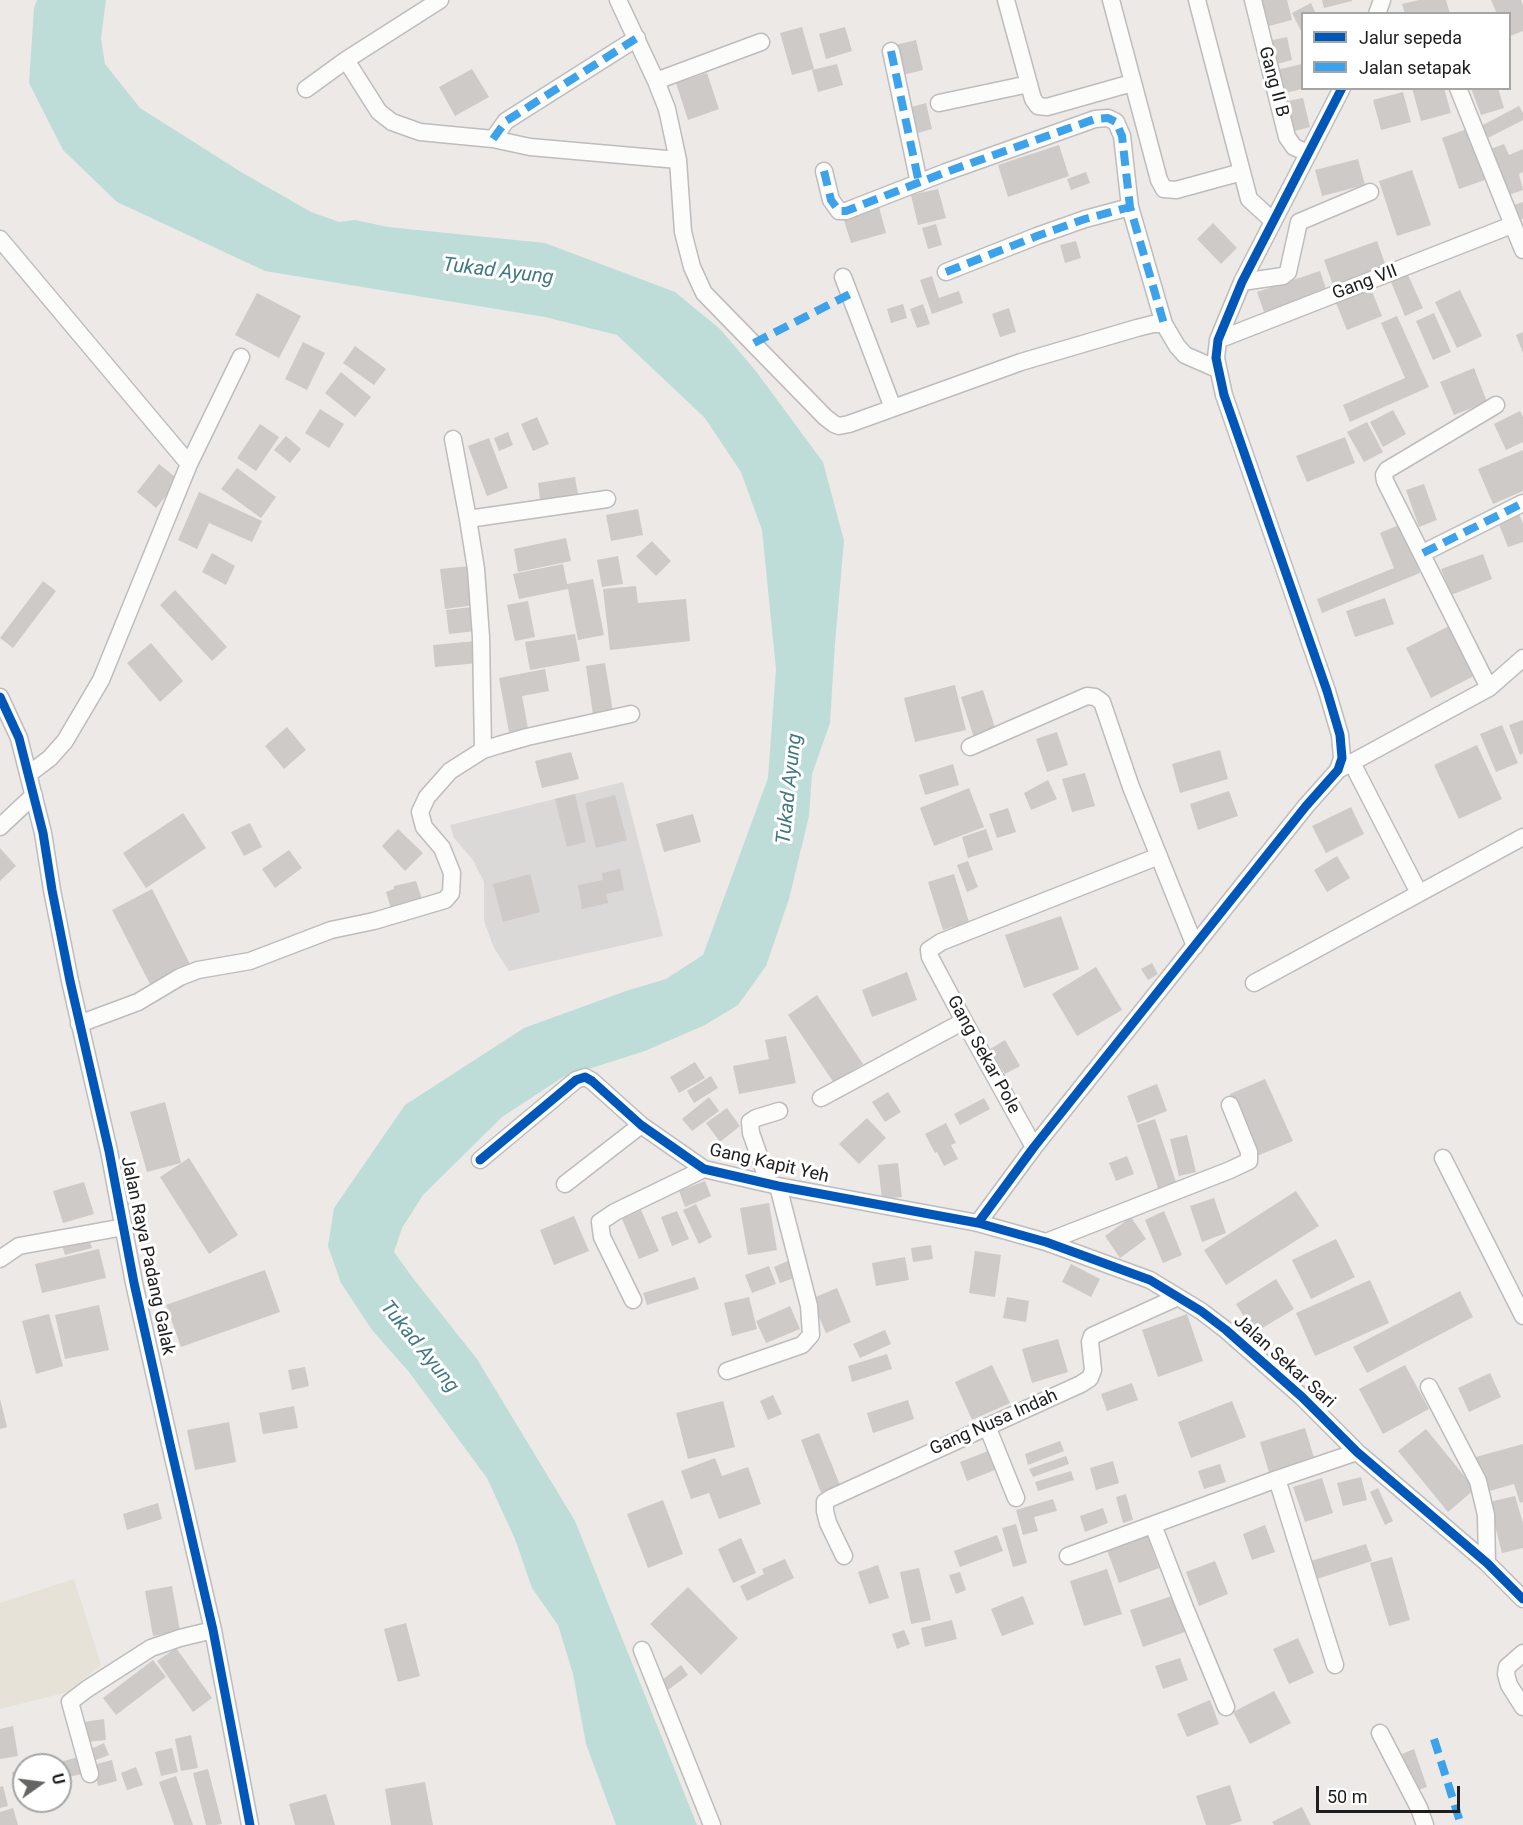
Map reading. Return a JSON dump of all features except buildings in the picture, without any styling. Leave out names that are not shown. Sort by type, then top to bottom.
[{"type":"street","points":[[306,89],[346,60],[440,0]]},
{"type":"street","points":[[618,0],[667,109],[678,160],[683,232],[692,267],[704,293],[834,424],[839,426],[849,424],[1021,362],[1137,328],[1164,324]]},
{"type":"street","points":[[1006,0],[1033,99],[1038,106],[1047,107],[1132,83]]},
{"type":"street","points":[[1111,0],[1159,180],[1164,189],[1176,190],[1242,172]]},
{"type":"street","points":[[1197,0],[1249,199],[1274,221]]},
{"type":"street","name":"Gang II B","points":[[1252,0],[1287,137],[1294,147],[1308,153]]},
{"type":"street","points":[[492,139],[506,121],[637,38]]},
{"type":"street","points":[[656,81],[761,42]]},
{"type":"street","points":[[891,51],[919,183]]},
{"type":"street","points":[[346,60],[379,112],[392,122],[420,132],[492,139],[530,147],[678,160]]},
{"type":"street","points":[[939,104],[1029,84]]},
{"type":"street","points":[[1341,90],[1242,282],[1218,340],[1217,369],[1327,691],[1340,735],[1341,758],[1419,893]]},
{"type":"street","points":[[1459,90],[1523,250]]},
{"type":"street","points":[[824,171],[831,200],[838,211],[846,211],[1095,120],[1108,118],[1116,122],[1122,136],[1130,207],[1164,324],[1185,355],[1217,369]]},
{"type":"street","points":[[1242,282],[1283,276],[1288,272],[1299,222],[1370,192]]},
{"type":"street","points":[[946,272],[1084,219],[1130,207]]},
{"type":"street","name":"Gang VII","points":[[1218,340],[1512,225]]},
{"type":"street","points":[[0,239],[189,464]]},
{"type":"street","points":[[843,277],[892,408]]},
{"type":"street","points":[[29,774],[50,758],[65,741],[100,680],[189,464],[241,357]]},
{"type":"street","points":[[1489,688],[1384,475],[1388,470],[1496,405]]},
{"type":"street","points":[[453,439],[476,569],[481,637],[483,750]]},
{"type":"street","points":[[468,519],[607,499]]},
{"type":"street","points":[[1422,553],[1523,503]]},
{"type":"street","points":[[978,1223],[1034,1147],[1306,806],[1345,767],[1489,688],[1523,658]]},
{"type":"street","points":[[970,747],[1087,696],[1095,697],[1102,702],[1131,787],[1195,946]]},
{"type":"street","name":"Jalan Raya Padang Galak","points":[[0,697],[19,738],[43,833],[79,1024],[109,1151],[170,1444],[213,1630],[250,1825]]},
{"type":"street","points":[[79,1024],[138,1002],[180,977],[198,970],[250,961],[331,930],[375,921],[446,900],[451,893],[452,873],[442,848],[424,827],[420,812],[427,797],[450,771],[483,750],[527,737],[632,714]]},
{"type":"street","points":[[0,827],[34,795]]},
{"type":"street","points":[[1254,983],[1523,837]]},
{"type":"street","name":"Gang Sekar Pole","points":[[1034,1147],[933,964],[929,950],[941,942],[1159,856]]},
{"type":"street","points":[[820,1098],[964,1022]]},
{"type":"street","name":"Gang Kapit Yeh","points":[[480,1160],[580,1078],[585,1077],[642,1125],[704,1169],[774,1185],[978,1223]]},
{"type":"street","points":[[1046,1242],[1246,1163],[1250,1157],[1249,1152],[1230,1105]]},
{"type":"street","points":[[728,1371],[802,1345],[811,1335],[809,1306],[774,1185],[751,1133],[750,1122],[779,1111]]},
{"type":"street","points":[[565,1184],[642,1125]]},
{"type":"street","points":[[1443,1158],[1523,1316]]},
{"type":"street","points":[[633,1300],[602,1237],[600,1222],[615,1212],[704,1169]]},
{"type":"street","name":"Jalan Sekar Sari","points":[[978,1223],[1046,1242],[1150,1280],[1226,1330],[1302,1397],[1357,1452],[1487,1563],[1523,1599]]},
{"type":"street","points":[[0,1259],[19,1246],[124,1227]]},
{"type":"street","name":"Gang Nusa Indah","points":[[844,1556],[828,1523],[825,1502],[842,1491],[1081,1384],[1090,1378],[1093,1370],[1090,1342],[1092,1336],[1178,1297]]},
{"type":"street","points":[[1429,1387],[1478,1481],[1486,1515],[1487,1563]]},
{"type":"street","points":[[987,1426],[1016,1498]]},
{"type":"street","points":[[1068,1556],[1357,1452]]},
{"type":"street","points":[[1277,1479],[1335,1665]]},
{"type":"street","points":[[1153,1525],[1226,1707]]},
{"type":"street","points":[[90,1774],[70,1702],[151,1648],[213,1630]]},
{"type":"street","points":[[642,1650],[712,1825]]},
{"type":"street","points":[[1523,1653],[1507,1667],[1506,1674],[1509,1685],[1523,1707]]},
{"type":"street","points":[[1380,1733],[1419,1808],[1425,1825]]},
{"type":"shaded area","points":[[623,782],[663,936],[509,971],[494,948],[484,921],[484,882],[473,860],[454,838],[450,825]]},
{"type":"shaded area","points":[[74,1579],[101,1665],[68,1692],[0,1709],[0,1603]]},
{"type":"water","name":"Tukad Ayung","points":[[37,0],[106,0],[101,38],[105,64],[140,108],[241,172],[311,212],[339,222],[355,220],[388,227],[545,243],[675,292],[720,329],[755,370],[823,462],[844,541],[830,723],[812,774],[809,816],[789,899],[766,966],[738,1005],[705,1025],[645,1051],[563,1077],[502,1117],[423,1195],[402,1228],[394,1252],[477,1359],[575,1521],[697,1825],[616,1825],[586,1744],[573,1674],[558,1625],[532,1588],[515,1539],[487,1478],[409,1372],[372,1330],[341,1283],[328,1246],[334,1208],[405,1105],[524,1028],[666,979],[703,955],[768,778],[776,669],[762,530],[741,472],[705,418],[617,335],[545,317],[265,271],[117,202],[63,150],[29,83],[34,8]]},
{"type":"marked path","points":[[493,139],[506,121],[637,38]]},
{"type":"marked path","points":[[891,51],[919,183]]},
{"type":"marked path","points":[[824,171],[831,200],[839,211],[846,211],[946,172],[1095,119],[1108,118],[1116,122],[1122,136],[1130,207],[1164,324]]},
{"type":"marked path","points":[[946,272],[1085,219],[1130,207]]},
{"type":"marked path","points":[[754,343],[850,294]]},
{"type":"marked path","points":[[1423,553],[1523,503]]},
{"type":"marked path","points":[[1434,1739],[1461,1825]]},
{"type":"cycle path","points":[[978,1223],[1034,1147],[1306,806],[1338,770],[1342,758],[1340,735],[1327,691],[1224,395],[1216,358],[1218,340],[1242,282],[1341,90]]},
{"type":"cycle path","points":[[0,697],[19,738],[43,833],[70,981],[109,1151],[134,1283],[213,1630],[250,1825]]},
{"type":"cycle path","points":[[480,1160],[576,1080],[585,1077],[641,1125],[704,1169],[778,1186],[978,1223],[1046,1242],[1150,1280],[1201,1311],[1226,1330],[1302,1397],[1357,1452],[1487,1563],[1523,1599]]}]
